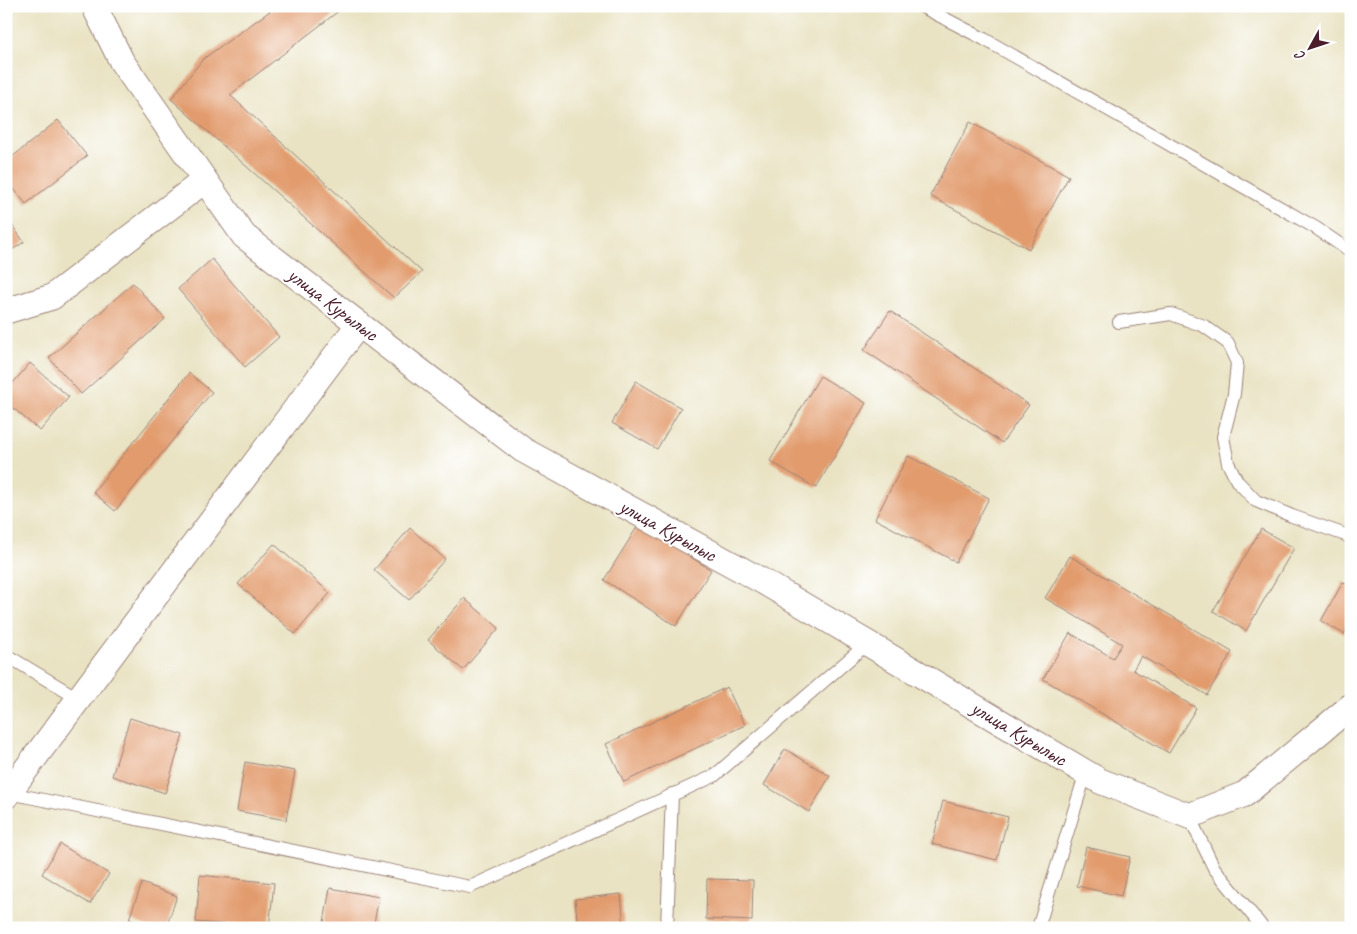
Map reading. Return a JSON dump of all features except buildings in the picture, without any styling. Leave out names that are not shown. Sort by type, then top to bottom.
[{"type":"street","name":"улица Курылыс","points":[[94,6],[122,62],[244,236],[523,450],[764,582],[1100,781],[1189,816]]},
{"type":"street","points":[[6,311],[52,297],[204,180]]},
{"type":"street","points":[[8,795],[359,324]]},
{"type":"street","points":[[1189,816],[1245,794],[1351,706]]},
{"type":"lane","points":[[921,6],[984,39],[1299,218],[1351,252]]},
{"type":"lane","points":[[1119,322],[1170,314],[1204,326],[1228,343],[1237,363],[1234,394],[1223,437],[1228,463],[1237,481],[1256,500],[1351,538]]},
{"type":"lane","points":[[8,795],[470,887],[714,776],[868,643]]},
{"type":"lane","points":[[6,655],[79,699]]},
{"type":"lane","points":[[1038,928],[1086,772]]},
{"type":"lane","points":[[667,928],[672,794]]},
{"type":"lane","points":[[1189,816],[1214,868],[1263,928]]}]
